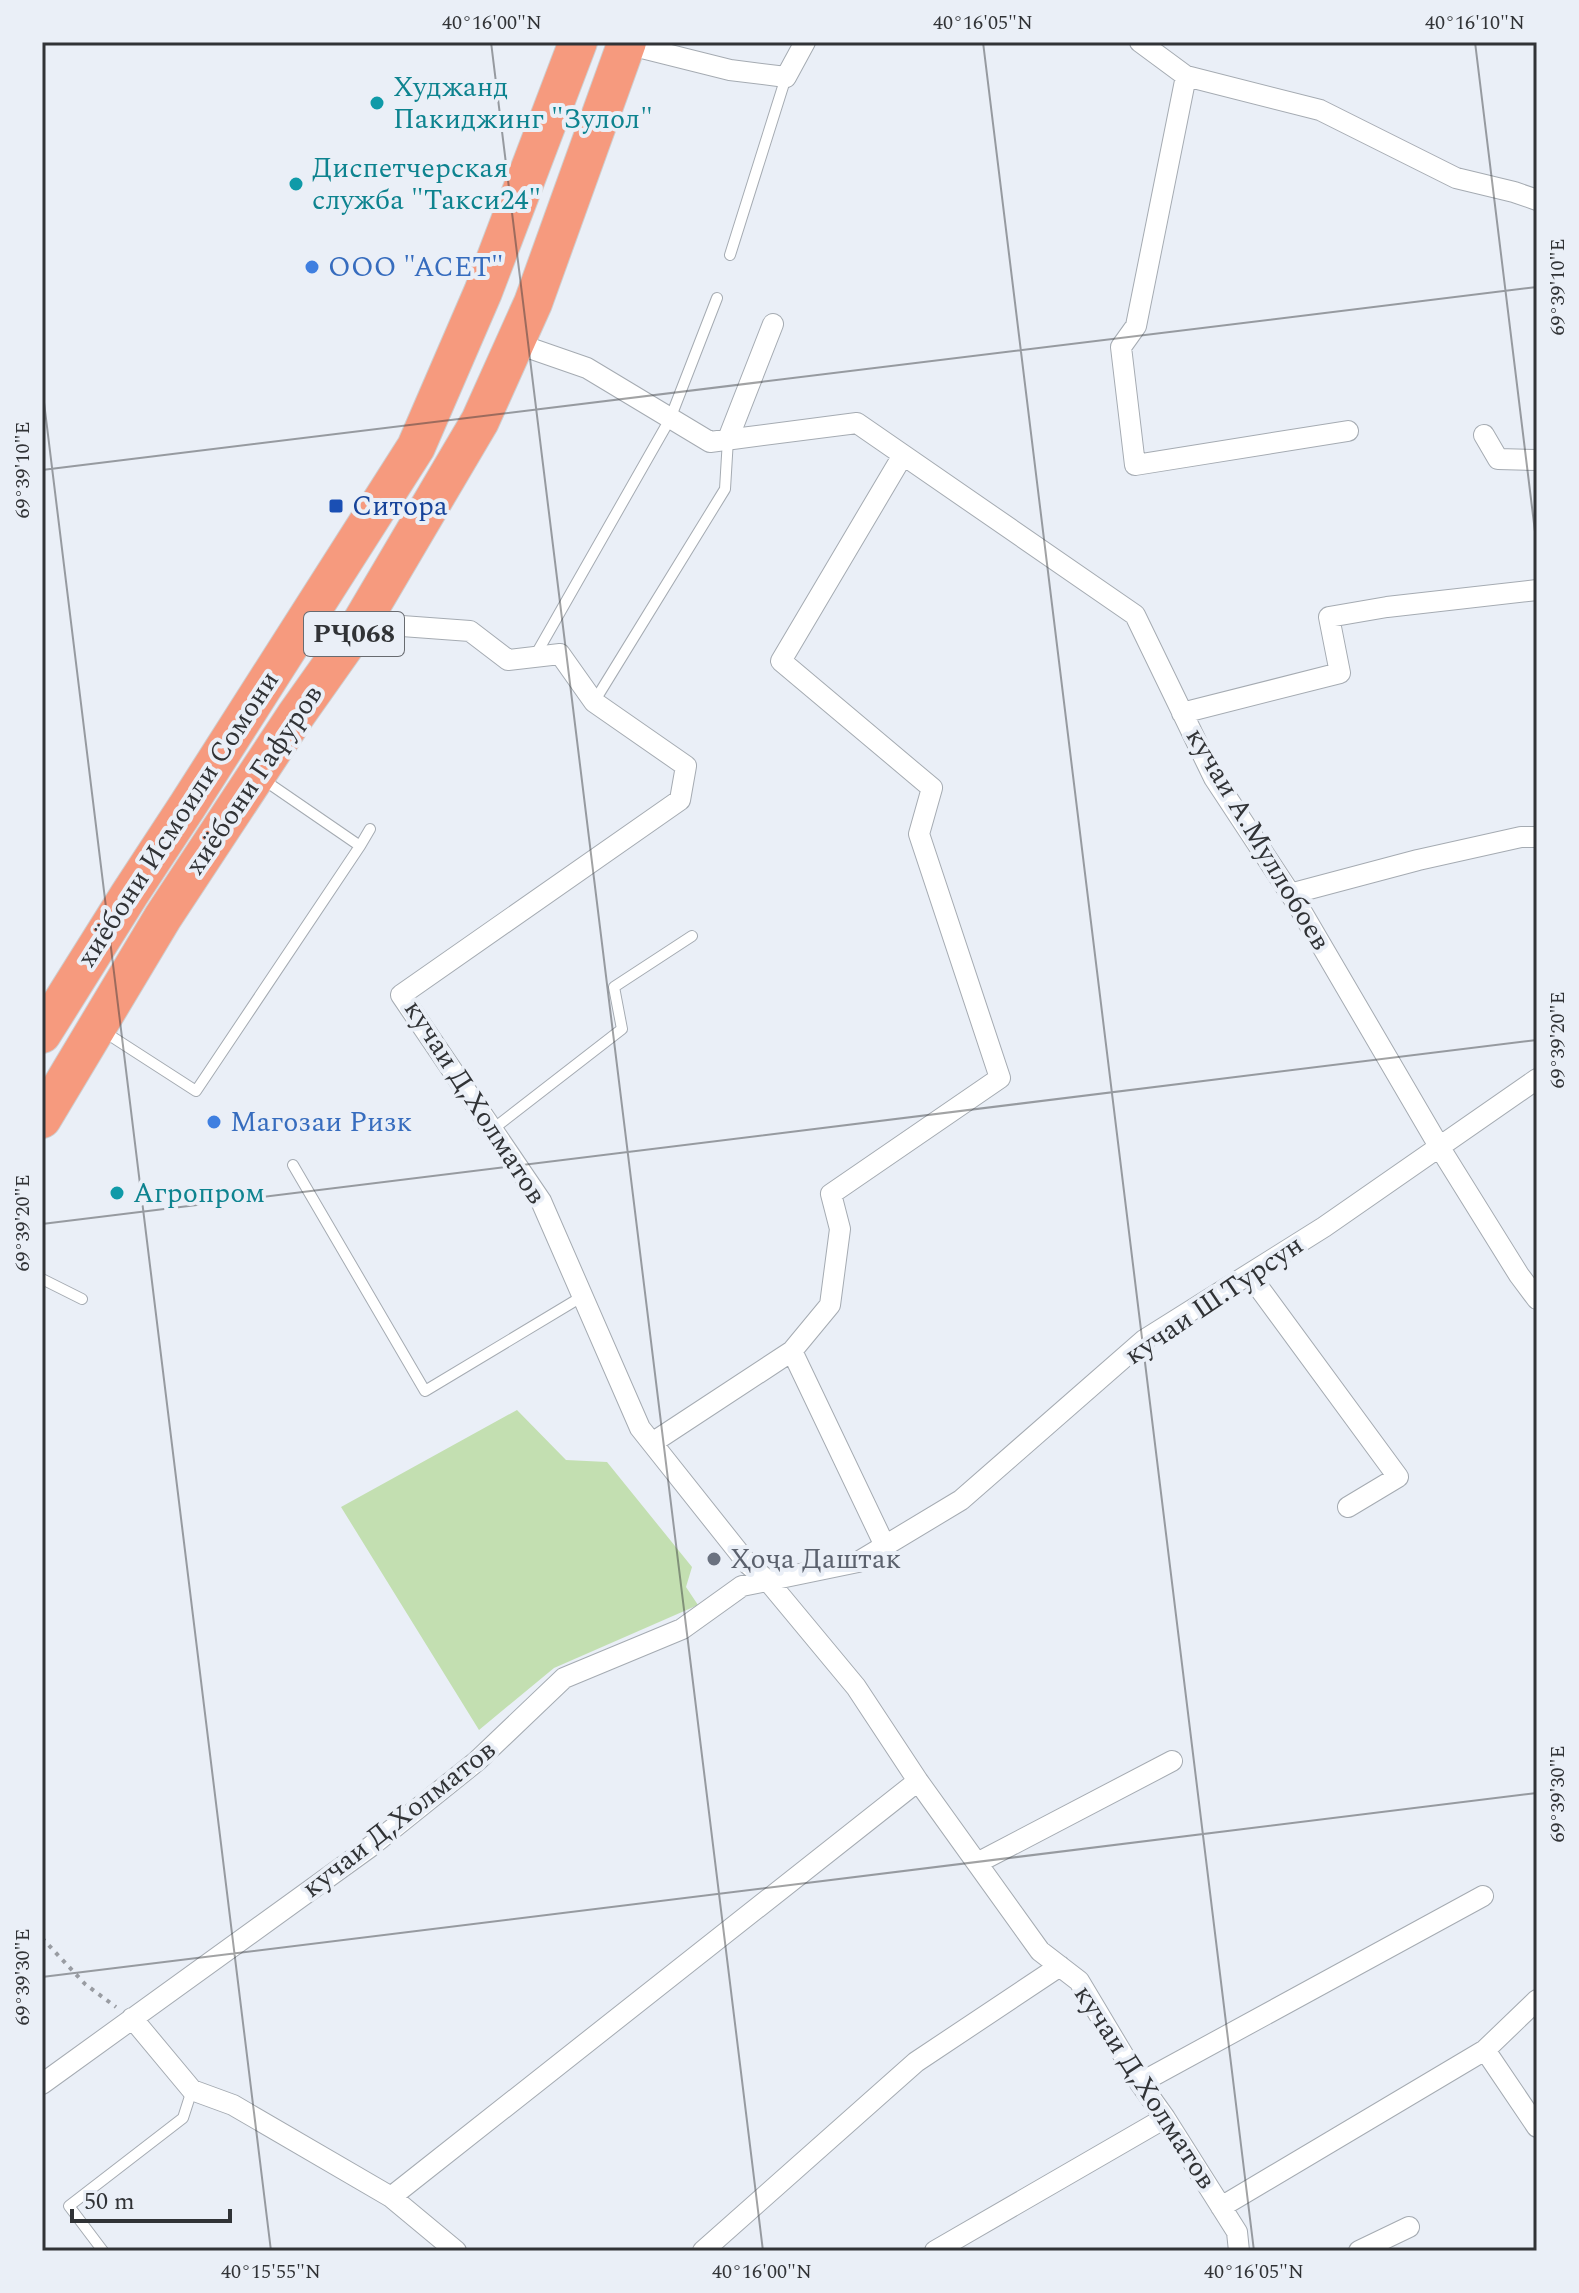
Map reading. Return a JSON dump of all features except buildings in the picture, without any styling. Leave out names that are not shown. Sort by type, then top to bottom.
[{"type":"highway","name":"хиёбони Исмоили Сомони","points":[[42,1034],[416,447],[483,292],[578,42]]},
{"type":"highway","name":"хиёбони Гафуров","points":[[42,1119],[163,917],[256,774],[361,623],[480,421],[533,303],[627,43]]},
{"type":"highway","points":[[558,97],[602,115]]},
{"type":"highway","points":[[129,895],[163,917]]},
{"type":"street","points":[[627,43],[730,70],[786,77],[805,42]]},
{"type":"street","points":[[1140,42],[1186,76],[1320,110],[1456,178],[1537,200]]},
{"type":"street","points":[[1186,76],[1136,326],[1121,347],[1135,465],[1348,431]]},
{"type":"street","points":[[515,343],[587,368],[670,419],[719,440],[773,324]]},
{"type":"street","name":"кучаи А.Муллобоев","points":[[719,440],[857,423],[1135,615],[1214,778],[1290,894],[1440,1148],[1537,1299]]},
{"type":"street","points":[[1484,435],[1498,459],[1537,460]]},
{"type":"street","points":[[652,1443],[792,1351],[830,1305],[840,1229],[831,1194],[1000,1078],[919,834],[932,788],[781,661],[903,455]]},
{"type":"street","points":[[1182,713],[1340,673],[1329,617],[1387,607],[1537,590]]},
{"type":"street","points":[[361,623],[470,631],[508,660],[560,654],[594,702]]},
{"type":"street","name":"кучаи Д,Холматов","points":[[594,702],[686,766],[680,800],[401,995],[541,1201],[640,1428],[748,1564],[768,1581],[856,1687],[918,1781],[1040,1951],[1079,1981],[1140,2083],[1237,2232],[1239,2251]]},
{"type":"street","points":[[1290,894],[1418,860],[1521,837],[1537,837]]},
{"type":"street","name":"кучаи Ш.Турсун","points":[[768,1581],[858,1562],[961,1500],[1144,1340],[1324,1227],[1537,1079]]},
{"type":"street","points":[[1249,1274],[1398,1477],[1348,1507]]},
{"type":"street","points":[[792,1351],[885,1546]]},
{"type":"street","name":"кучаи Д,Холматов","points":[[42,2084],[382,1838],[477,1761],[564,1678],[682,1629],[742,1586],[768,1581]]},
{"type":"street","points":[[977,1863],[1172,1761]]},
{"type":"street","points":[[391,2197],[918,1781]]},
{"type":"street","points":[[1140,2083],[1483,1896]]},
{"type":"street","points":[[703,2251],[916,2062],[1060,1966]]},
{"type":"street","points":[[1221,2207],[1485,2050],[1537,2000]]},
{"type":"street","points":[[132,2018],[192,2090],[233,2105],[391,2197],[456,2251]]},
{"type":"street","points":[[1485,2050],[1537,2127]]},
{"type":"street","points":[[935,2251],[1165,2118]]},
{"type":"street","points":[[1359,2251],[1409,2227]]},
{"type":"lane","points":[[730,255],[786,77]]},
{"type":"lane","points":[[535,657],[670,419],[717,298]]},
{"type":"lane","points":[[594,702],[725,489],[719,440]]},
{"type":"lane","points":[[256,774],[360,846]]},
{"type":"lane","points":[[97,1027],[196,1091],[370,829]]},
{"type":"lane","points":[[493,1129],[622,1029],[614,987],[692,936]]},
{"type":"lane","points":[[293,1165],[425,1391],[583,1296]]},
{"type":"lane","points":[[42,1279],[82,1299]]},
{"type":"lane","points":[[103,2251],[69,2206],[183,2118],[192,2090]]},
{"type":"path","points":[[42,1938],[85,1984],[132,2018]]},
{"type":"green space","points":[[517,1410],[566,1460],[607,1462],[692,1567],[686,1587],[698,1605],[554,1668],[479,1730],[341,1507]]},
{"type":"place","name":"Худжанд Пакиджинг \"Зулол\"","points":[[377,103]]},
{"type":"place","name":"Диспетчерская служба \"Такси24\"","points":[[296,184]]},
{"type":"place","name":"ООО \"АСЕТ\"","points":[[312,267]]},
{"type":"place","name":"Ситора","points":[[336,506]]},
{"type":"place","name":"Магозаи Ризк","points":[[214,1122]]},
{"type":"place","name":"Агропром","points":[[117,1193]]},
{"type":"place","name":"Ҳоҷа Даштак","points":[[714,1559]]}]
